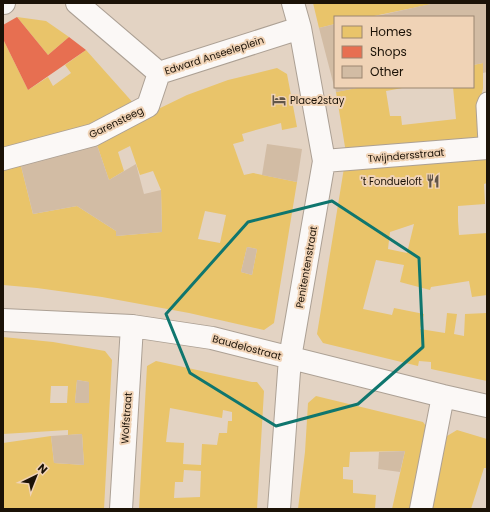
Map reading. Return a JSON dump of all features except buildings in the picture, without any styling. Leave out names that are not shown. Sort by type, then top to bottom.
[{"type":"street","name":"Edward Anseeleplein","points":[[77,3],[159,73],[300,28]]},
{"type":"street","points":[[292,3],[300,28]]},
{"type":"street","name":"Penitentenstraat","points":[[279,509],[290,358],[324,161],[300,28]]},
{"type":"street","name":"Garensteeg","points":[[3,159],[93,135],[148,106],[159,73]]},
{"type":"street","points":[[487,101],[485,106],[487,143]]},
{"type":"street","name":"Twijndersstraat","points":[[324,161],[487,148]]},
{"type":"street","name":"Baudelostraat","points":[[3,320],[132,326],[212,338],[487,406]]},
{"type":"street","name":"Wolfstraat","points":[[121,509],[132,326]]},
{"type":"street","points":[[421,509],[443,396]]},
{"type":"highlighted area","points":[[332,201],[419,258],[423,347],[358,404],[276,426],[190,373],[166,314],[248,222]]},
{"type":"place","name":"Place2stay","points":[[279,100]]},
{"type":"place","name":"'t Fondueloft","points":[[433,181]]}]
